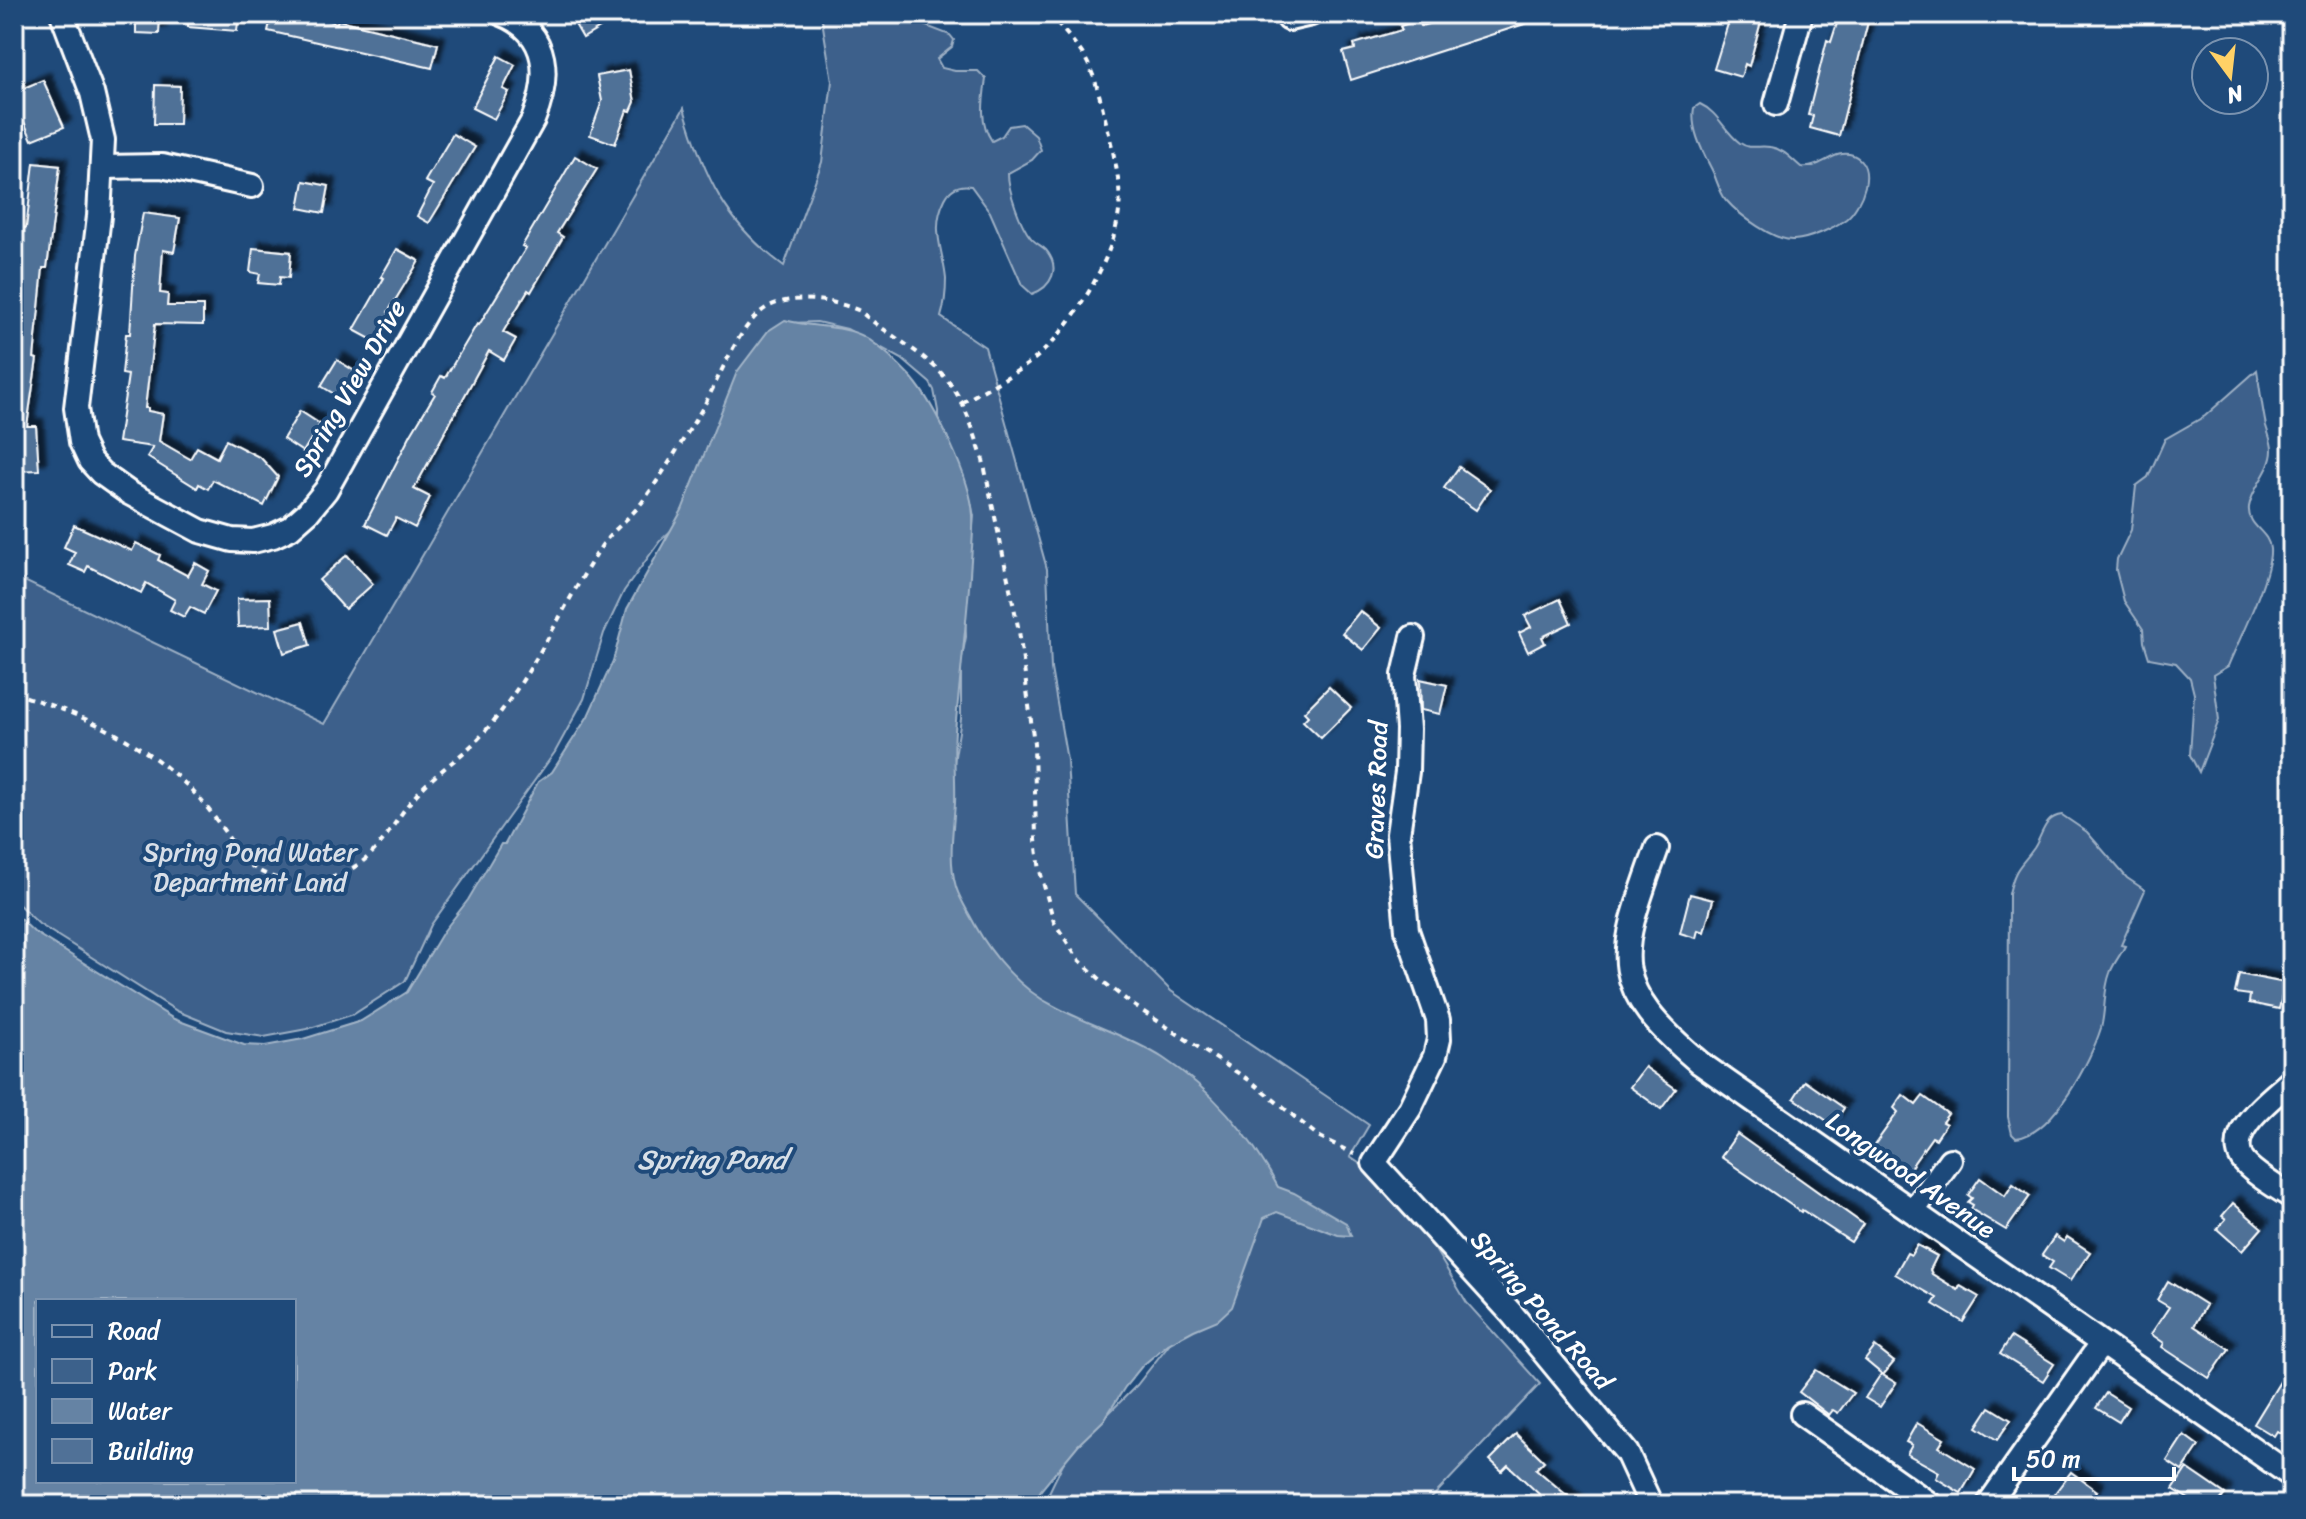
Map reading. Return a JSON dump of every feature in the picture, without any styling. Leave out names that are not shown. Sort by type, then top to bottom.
[{"type":"street","name":"Spring View Drive","points":[[62,14],[98,114],[103,140],[103,167],[76,408],[81,442],[90,461],[101,473],[129,493],[200,531],[232,540],[253,541],[290,528],[326,490],[533,120],[545,81],[542,55],[530,33],[514,19],[502,14]]},
{"type":"street","points":[[1776,104],[1801,14]]},
{"type":"street","points":[[103,167],[162,166],[252,186]]},
{"type":"street","name":"Graves Road","points":[[1374,1163],[1410,1108],[1435,1056],[1439,1039],[1438,1020],[1407,930],[1398,834],[1407,772],[1404,675],[1413,637]]},
{"type":"street","name":"Longwood Avenue","points":[[1657,848],[1639,899],[1626,952],[1635,993],[1667,1035],[1700,1063],[2292,1476]]},
{"type":"street","points":[[2292,1080],[2245,1124],[2238,1144],[2242,1159],[2248,1165],[2292,1197]]},
{"type":"street","points":[[1913,1211],[1950,1160]]},
{"type":"street","name":"Spring Pond Road","points":[[1374,1163],[1512,1314],[1627,1453],[1651,1505]]},
{"type":"street","points":[[1988,1505],[2101,1344]]},
{"type":"street","points":[[1802,1414],[1931,1505]]},
{"type":"path","points":[[962,403],[1028,364],[1061,331],[1106,260],[1118,218],[1120,197],[1112,147],[1093,75],[1084,56],[1051,14]]},
{"type":"path","points":[[14,693],[89,720],[144,749],[199,797],[246,862],[256,870],[294,882],[333,876],[361,863],[418,793],[477,740],[511,699],[600,547],[644,500],[709,399],[743,331],[768,306],[797,300],[828,301],[860,311],[940,371],[962,403],[983,460],[1016,612],[1034,743],[1036,840],[1040,871],[1054,922],[1078,959],[1133,1005],[1252,1082],[1318,1136],[1374,1163]]},
{"type":"green space","name":"Spring Pond Water Department Land","points":[[821,14],[895,14],[950,35],[954,40],[952,47],[937,59],[942,68],[978,71],[986,79],[984,119],[992,141],[1002,136],[1009,126],[1022,124],[1036,136],[1041,150],[1032,160],[1008,173],[1012,198],[1023,225],[1031,238],[1051,257],[1053,270],[1049,282],[1032,294],[1022,285],[990,212],[971,186],[959,187],[947,195],[938,220],[946,279],[941,317],[985,347],[1047,569],[1051,669],[1067,760],[1075,894],[1171,991],[1369,1125],[1350,1157],[1400,1191],[1467,1303],[1540,1384],[1425,1505],[1043,1505],[1067,1455],[1137,1385],[1173,1339],[1001,999],[949,872],[948,800],[961,719],[961,662],[966,637],[965,607],[974,516],[970,499],[938,433],[938,411],[930,383],[902,359],[847,329],[817,322],[790,323],[710,453],[676,526],[660,541],[624,591],[604,633],[584,699],[555,752],[431,925],[405,981],[354,1014],[307,1029],[264,1037],[226,1031],[177,1011],[39,924],[14,900],[14,576],[324,724],[684,108],[700,155],[719,196],[746,233],[784,266],[822,162],[832,81]]},
{"type":"green space","points":[[1700,104],[1712,112],[1740,143],[1775,148],[1801,167],[1815,165],[1840,154],[1853,155],[1861,160],[1865,168],[1865,187],[1852,213],[1822,232],[1794,240],[1777,237],[1748,220],[1724,197],[1702,150],[1693,116],[1694,108]]},
{"type":"green space","points":[[2257,370],[2272,450],[2269,465],[2251,500],[2249,514],[2269,543],[2269,560],[2247,624],[2228,666],[2213,675],[2219,720],[2199,772],[2190,755],[2194,694],[2190,678],[2176,663],[2149,658],[2143,629],[2124,601],[2116,570],[2117,559],[2131,530],[2136,486],[2148,477],[2165,439],[2205,416]]},
{"type":"green space","points":[[2062,815],[2087,832],[2127,878],[2145,890],[2121,945],[2125,946],[2110,973],[2101,1028],[2089,1058],[2057,1110],[2030,1134],[2016,1138],[2008,1117],[2009,894],[2016,872],[2045,827],[2051,819]]},
{"type":"water","name":"Spring Pond","points":[[785,320],[848,330],[867,338],[902,367],[921,390],[959,463],[973,515],[955,731],[952,835],[954,877],[965,906],[999,960],[1030,991],[1067,1013],[1137,1043],[1181,1071],[1229,1115],[1256,1150],[1278,1187],[1346,1223],[1351,1236],[1338,1235],[1277,1212],[1264,1218],[1232,1307],[1218,1320],[1168,1344],[1142,1366],[1104,1420],[1078,1445],[1041,1490],[1033,1505],[14,1505],[14,913],[34,932],[174,1019],[244,1045],[265,1046],[303,1039],[361,1021],[407,992],[501,844],[505,844],[538,782],[552,772],[588,716],[613,661],[627,609],[682,510],[737,372],[768,331]]},
{"type":"building","points":[[136,14],[160,14],[159,34],[136,33]]},
{"type":"building","points":[[188,14],[239,14],[237,31],[188,27]]},
{"type":"building","points":[[272,14],[302,14],[337,23],[338,20],[438,44],[432,68],[268,31]]},
{"type":"building","points":[[569,14],[623,14],[583,38]]},
{"type":"building","points":[[1463,14],[1543,14],[1543,18],[1351,80],[1343,52],[1355,49],[1354,44],[1402,30],[1400,26],[1419,20],[1421,26]]},
{"type":"building","points":[[1731,14],[1763,14],[1749,66],[1745,64],[1741,77],[1714,69]]},
{"type":"building","points":[[1840,14],[1870,14],[1839,136],[1810,128],[1813,116],[1808,115],[1827,40],[1831,42]]},
{"type":"building","points":[[499,56],[515,65],[503,89],[509,92],[494,119],[472,108]]},
{"type":"building","points":[[629,70],[635,102],[631,111],[627,110],[615,144],[590,135],[602,101],[597,76]]},
{"type":"building","points":[[43,80],[64,127],[32,140],[22,117],[14,121],[14,92]]},
{"type":"building","points":[[155,85],[180,86],[179,124],[154,124]]},
{"type":"building","points":[[453,134],[475,147],[429,223],[417,216],[433,185],[425,181]]},
{"type":"building","points":[[575,156],[597,169],[557,233],[563,237],[503,332],[516,339],[504,360],[489,351],[414,489],[430,497],[415,528],[396,518],[387,535],[365,524],[435,394],[432,392],[441,376],[445,378],[526,248],[522,246]]},
{"type":"building","points":[[34,163],[60,166],[47,268],[43,268],[34,358],[37,359],[27,426],[36,426],[39,470],[14,471],[14,318],[15,300],[20,300],[24,253],[14,252],[14,226],[26,228]]},
{"type":"building","points":[[304,181],[329,186],[324,213],[299,208]]},
{"type":"building","points":[[143,213],[180,218],[174,252],[163,250],[160,293],[168,294],[167,306],[203,306],[203,325],[155,324],[145,408],[163,414],[159,441],[190,459],[197,447],[217,458],[226,440],[261,458],[278,477],[264,506],[213,480],[208,489],[199,484],[197,488],[147,457],[153,447],[118,442],[128,375],[122,374],[126,334],[130,334],[135,256]]},
{"type":"building","points":[[253,248],[291,252],[289,278],[280,277],[279,285],[258,283],[260,274],[250,272]]},
{"type":"building","points":[[397,249],[419,261],[388,312],[392,315],[376,342],[354,330]]},
{"type":"building","points":[[337,360],[356,372],[341,398],[321,386]]},
{"type":"building","points":[[300,411],[320,424],[303,452],[283,439]]},
{"type":"building","points":[[1459,467],[1490,489],[1476,510],[1444,488]]},
{"type":"building","points":[[74,525],[132,551],[136,543],[160,555],[158,560],[188,576],[195,563],[209,571],[202,584],[216,591],[204,614],[190,607],[184,617],[170,610],[175,600],[146,583],[141,593],[88,566],[85,572],[69,565],[75,552],[64,547]]},
{"type":"building","points":[[347,555],[373,584],[345,609],[319,580]]},
{"type":"building","points":[[270,598],[271,626],[238,627],[237,599]]},
{"type":"building","points":[[1560,599],[1571,623],[1542,637],[1545,643],[1528,652],[1519,633],[1531,627],[1525,616]]},
{"type":"building","points":[[1360,611],[1381,628],[1363,650],[1342,633]]},
{"type":"building","points":[[303,622],[310,645],[284,653],[277,629]]},
{"type":"building","points":[[1420,679],[1447,685],[1440,714],[1421,710]]},
{"type":"building","points":[[1329,687],[1351,708],[1321,738],[1303,721],[1308,716],[1304,712]]},
{"type":"building","points":[[1690,894],[1713,900],[1704,932],[1698,930],[1696,938],[1680,933]]},
{"type":"building","points":[[2239,974],[2285,983],[2279,1009],[2249,1003],[2250,995],[2235,993]]},
{"type":"building","points":[[1645,1067],[1676,1089],[1661,1109],[1630,1087]]},
{"type":"building","points":[[1805,1081],[1844,1108],[1833,1125],[1794,1098]]},
{"type":"building","points":[[1903,1095],[1916,1105],[1923,1096],[1948,1114],[1942,1122],[1946,1124],[1936,1139],[1932,1137],[1905,1175],[1870,1151],[1898,1112],[1894,1108]]},
{"type":"building","points":[[1737,1134],[1863,1224],[1851,1242],[1721,1157]]},
{"type":"building","points":[[1980,1178],[2005,1196],[2013,1184],[2030,1196],[2006,1230],[1971,1209],[1973,1205],[1968,1202],[1972,1198],[1968,1195]]},
{"type":"building","points":[[2233,1203],[2262,1228],[2242,1251],[2217,1229],[2226,1219],[2222,1216]]},
{"type":"building","points":[[2055,1236],[2064,1242],[2067,1237],[2090,1252],[2070,1281],[2049,1268],[2053,1262],[2042,1255]]},
{"type":"building","points":[[1917,1245],[1937,1256],[1930,1270],[1932,1274],[1958,1290],[1960,1286],[1979,1297],[1963,1322],[1933,1304],[1937,1298],[1895,1274],[1907,1253],[1911,1255]]},
{"type":"building","points":[[2168,1281],[2206,1305],[2194,1326],[2229,1349],[2209,1378],[2162,1347],[2164,1343],[2151,1334],[2169,1307],[2157,1300]]},
{"type":"building","points":[[2011,1337],[2054,1364],[2043,1381],[2000,1354]]},
{"type":"building","points":[[1875,1347],[1894,1362],[1883,1375],[1865,1360]]},
{"type":"building","points":[[2292,1362],[2292,1416],[2281,1433],[2277,1431],[2274,1436],[2254,1424]]},
{"type":"building","points":[[1816,1370],[1853,1393],[1838,1413],[1833,1410],[1829,1415],[1799,1392]]},
{"type":"building","points":[[1881,1374],[1896,1383],[1880,1407],[1865,1398]]},
{"type":"building","points":[[2106,1393],[2128,1407],[2119,1422],[2096,1408]]},
{"type":"building","points":[[1990,1407],[2011,1420],[1997,1440],[1977,1427]]},
{"type":"building","points":[[1917,1423],[1944,1439],[1939,1447],[1975,1469],[1961,1493],[1936,1478],[1939,1472],[1907,1454],[1912,1445],[1906,1442]]},
{"type":"building","points":[[1516,1434],[1544,1461],[1536,1469],[1578,1505],[1535,1505],[1542,1497],[1508,1465],[1502,1471],[1490,1460]]},
{"type":"building","points":[[2184,1435],[2199,1446],[2182,1471],[2167,1461]]},
{"type":"building","points":[[2187,1468],[2225,1494],[2217,1505],[2198,1505],[2173,1489]]},
{"type":"building","points":[[2071,1472],[2097,1491],[2087,1505],[2071,1505],[2055,1493]]}]
